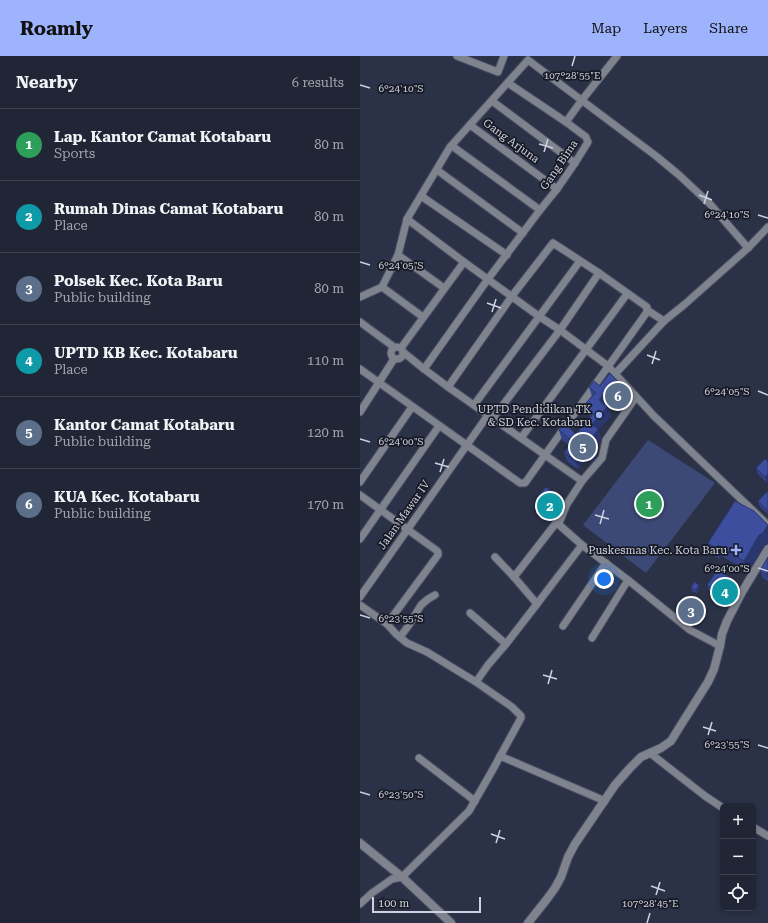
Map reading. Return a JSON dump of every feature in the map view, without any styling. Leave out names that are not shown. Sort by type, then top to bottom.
[{"type":"street","points":[[457,56],[474,59],[498,72],[504,56]]},
{"type":"street","points":[[566,122],[617,56]]},
{"type":"street","points":[[360,297],[382,287],[398,255],[407,219],[452,146],[528,60],[679,175],[710,204],[748,248]]},
{"type":"street","name":"Gang Bima","points":[[424,369],[488,279],[557,189],[588,142],[586,137],[566,122],[508,83]]},
{"type":"street","points":[[492,101],[575,163]]},
{"type":"street","name":"Gang Arjuna","points":[[470,125],[557,189]]},
{"type":"street","points":[[452,146],[540,210]]},
{"type":"street","points":[[437,170],[523,233]]},
{"type":"street","points":[[421,196],[507,255]]},
{"type":"street","points":[[407,219],[608,366],[654,416],[768,525]]},
{"type":"street","points":[[615,374],[664,321],[686,304],[748,248],[768,227]]},
{"type":"street","points":[[448,386],[512,296],[553,243],[599,273],[664,321]]},
{"type":"street","points":[[398,255],[444,288]]},
{"type":"street","points":[[474,405],[580,261]]},
{"type":"street","points":[[394,359],[391,355],[391,351],[399,349],[464,262]]},
{"type":"street","name":"Jalan Mawar IV","points":[[360,597],[467,445],[560,330],[599,273]]},
{"type":"street","points":[[382,287],[423,317]]},
{"type":"street","points":[[521,438],[627,294]]},
{"type":"street","points":[[360,369],[522,484],[545,455],[648,310]]},
{"type":"street","points":[[360,322],[582,481]]},
{"type":"street","points":[[360,412],[394,359],[398,359],[402,356],[399,349]]},
{"type":"street","points":[[514,577],[556,523],[558,523],[567,504],[582,481],[602,458],[606,440],[636,397]]},
{"type":"street","points":[[360,482],[412,407]]},
{"type":"street","points":[[360,539],[439,426]]},
{"type":"street","points":[[360,495],[438,552],[438,555],[387,624]]},
{"type":"street","points":[[558,523],[582,545],[690,630],[720,646]]},
{"type":"street","points":[[476,682],[582,545]]},
{"type":"street","points":[[528,923],[555,888],[575,844],[615,784],[641,757],[661,748],[670,741],[680,728],[708,682],[714,669],[722,634],[727,622],[742,592],[768,549]]},
{"type":"street","points":[[495,557],[537,604]]},
{"type":"street","points":[[563,626],[606,563]]},
{"type":"street","points":[[592,638],[628,580]]},
{"type":"street","points":[[400,637],[421,605],[435,595]]},
{"type":"street","points":[[360,606],[387,624],[407,642],[427,652],[476,682],[512,707],[521,716],[469,811],[402,877],[392,879],[372,893],[360,904]]},
{"type":"street","points":[[470,613],[506,644]]},
{"type":"street","points":[[650,753],[720,806]]},
{"type":"street","points":[[500,756],[605,800]]},
{"type":"street","points":[[419,758],[475,801]]},
{"type":"street","points":[[756,829],[768,836]]},
{"type":"street","points":[[360,843],[402,877],[451,923]]},
{"type":"shaded area","points":[[648,440],[715,483],[646,573],[583,525]]},
{"type":"building","points":[[610,373],[625,389],[619,397],[608,388],[599,400],[607,407],[592,424],[598,429],[590,441],[594,446],[588,453],[584,449],[575,460],[564,453],[572,441],[559,430],[564,423],[576,434],[593,414],[585,404],[596,393],[589,387],[594,381],[600,386]]},
{"type":"building","points":[[765,459],[768,462],[768,474],[765,477],[756,468]]},
{"type":"building","points":[[546,487],[558,496],[548,510],[536,499]]},
{"type":"building","points":[[768,491],[768,511],[758,501]]},
{"type":"building","points":[[735,501],[754,511],[768,525],[763,533],[759,535],[744,561],[718,545],[716,548],[708,543]]},
{"type":"building","points":[[768,557],[768,572],[766,574],[760,571]]},
{"type":"building","points":[[718,569],[734,581],[726,597],[707,585]]},
{"type":"building","points":[[694,582],[699,585],[696,590],[691,588]]},
{"type":"place","name":"KUA Kec. Kotabaru","points":[[618,396]]},
{"type":"place","name":"UPTD Pendidikan TK & SD Kec. Kotabaru","points":[[599,415]]},
{"type":"place","name":"Kantor Camat Kotabaru","points":[[583,447]]},
{"type":"place","name":"Lap. Kantor Camat Kotabaru","points":[[649,504]]},
{"type":"place","name":"Rumah Dinas Camat Kotabaru","points":[[550,506]]},
{"type":"place","name":"Puskesmas Kec. Kota Baru","points":[[736,550]]},
{"type":"place","name":"UPTD KB Kec. Kotabaru","points":[[725,592]]},
{"type":"place","name":"Polsek Kec. Kota Baru","points":[[691,611]]}]
